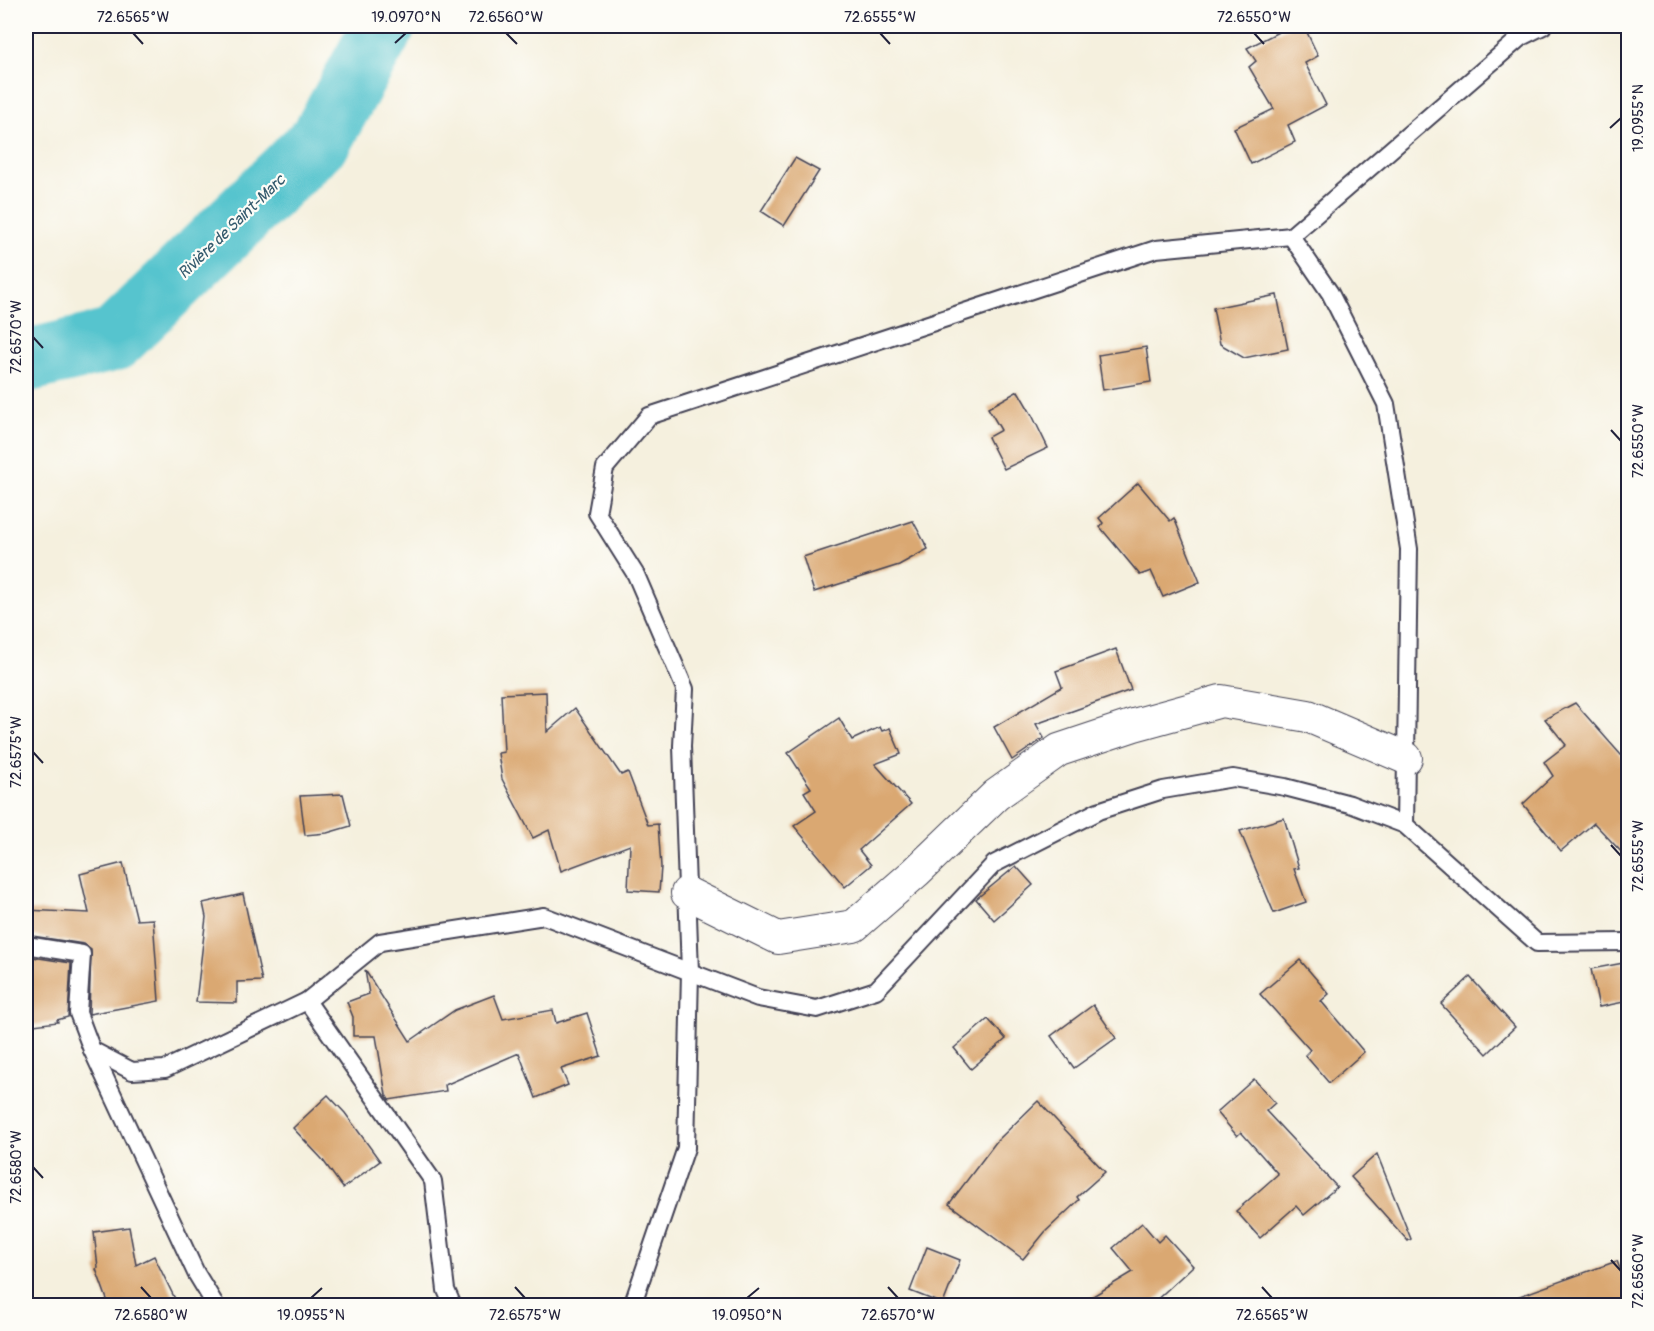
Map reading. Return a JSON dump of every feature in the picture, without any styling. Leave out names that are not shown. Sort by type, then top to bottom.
[{"type":"street","points":[[687,892],[778,938],[854,926],[916,872],[996,795],[1059,750],[1134,725],[1221,701],[1308,716],[1406,758]]},
{"type":"lane","points":[[632,1305],[686,1148],[690,972],[682,746],[685,689],[636,575],[597,513],[605,468],[649,416],[1156,249],[1291,236],[1521,37],[1543,26]]},
{"type":"lane","points":[[1291,236],[1330,293],[1386,404],[1409,549],[1405,825]]},
{"type":"lane","points":[[92,1050],[132,1071],[165,1069],[307,1001],[380,942],[544,916],[758,998],[817,1009],[876,990],[994,864],[1098,811],[1163,790],[1233,778],[1285,787],[1350,804],[1405,825],[1537,943],[1629,942]]},
{"type":"lane","points":[[26,945],[82,954],[78,1013],[92,1050],[196,1273],[216,1305]]},
{"type":"lane","points":[[307,1001],[433,1181],[446,1290],[453,1305]]},
{"type":"building","points":[[1290,26],[1304,26],[1318,56],[1305,63],[1326,105],[1288,125],[1295,142],[1251,164],[1234,128],[1274,109],[1249,67],[1256,61],[1247,48]]},
{"type":"building","points":[[795,158],[819,171],[784,226],[761,211]]},
{"type":"building","points":[[1277,295],[1288,349],[1244,358],[1220,344],[1213,308]]},
{"type":"building","points":[[1146,347],[1151,382],[1103,390],[1098,355]]},
{"type":"building","points":[[1018,391],[1048,448],[1004,469],[988,437],[1001,430],[988,408]]},
{"type":"building","points":[[1138,483],[1170,521],[1174,518],[1200,582],[1163,597],[1151,571],[1140,575],[1100,527],[1103,523],[1099,518]]},
{"type":"building","points":[[913,521],[928,549],[899,565],[814,592],[803,557]]},
{"type":"building","points":[[1116,649],[1131,690],[1036,724],[1044,738],[1012,760],[994,727],[1062,687],[1056,671]]},
{"type":"building","points":[[546,692],[547,732],[575,708],[621,775],[628,772],[648,825],[658,824],[661,867],[659,892],[628,890],[630,845],[561,871],[549,830],[533,838],[502,779],[498,753],[504,752],[501,694]]},
{"type":"building","points":[[1575,703],[1629,764],[1629,860],[1594,823],[1561,851],[1523,804],[1553,776],[1544,762],[1566,745],[1545,719]]},
{"type":"building","points":[[839,718],[852,740],[880,727],[882,731],[890,728],[901,754],[875,764],[911,804],[859,850],[871,865],[845,887],[794,826],[816,811],[804,792],[811,788],[788,753]]},
{"type":"building","points":[[343,794],[351,826],[327,833],[305,835],[300,796]]},
{"type":"building","points":[[1284,818],[1299,868],[1294,869],[1306,902],[1274,913],[1240,831]]},
{"type":"building","points":[[123,863],[137,920],[153,919],[159,1001],[89,1014],[91,949],[84,944],[26,935],[26,910],[89,913],[80,874]]},
{"type":"building","points":[[1016,866],[1033,885],[994,920],[976,899]]},
{"type":"building","points":[[243,894],[262,981],[237,982],[237,1003],[196,1002],[206,917],[203,903]]},
{"type":"building","points":[[26,956],[71,963],[68,1017],[57,1020],[58,1022],[26,1026]]},
{"type":"building","points":[[1300,960],[1329,994],[1321,1001],[1364,1052],[1329,1083],[1305,1055],[1310,1050],[1260,994]]},
{"type":"building","points":[[1629,962],[1629,1001],[1599,1007],[1591,969]]},
{"type":"building","points":[[365,970],[410,1041],[455,1010],[494,995],[503,1019],[553,1010],[556,1023],[587,1013],[601,1056],[561,1069],[568,1085],[536,1098],[519,1053],[445,1085],[446,1091],[389,1100],[386,1095],[376,1036],[353,1036],[353,1017],[347,1002],[369,994]]},
{"type":"building","points":[[1470,977],[1515,1027],[1487,1054],[1441,1004]]},
{"type":"building","points":[[1093,1005],[1116,1038],[1074,1068],[1051,1036]]},
{"type":"building","points":[[988,1019],[1006,1039],[971,1069],[954,1048]]},
{"type":"building","points":[[1254,1079],[1275,1103],[1266,1111],[1337,1187],[1304,1215],[1296,1206],[1260,1238],[1236,1211],[1278,1174],[1241,1132],[1237,1136],[1217,1112]]},
{"type":"building","points":[[328,1095],[345,1113],[380,1161],[343,1188],[322,1159],[293,1128]]},
{"type":"building","points":[[1038,1101],[1105,1172],[1077,1197],[1079,1200],[1045,1232],[1023,1259],[949,1204],[996,1142]]},
{"type":"building","points":[[1377,1154],[1411,1239],[1408,1241],[1351,1177]]},
{"type":"building","points":[[1142,1223],[1158,1242],[1165,1235],[1193,1266],[1151,1305],[1078,1305],[1133,1272],[1113,1248]]},
{"type":"building","points":[[129,1227],[136,1265],[154,1256],[178,1305],[109,1305],[96,1269],[98,1268],[94,1232]]},
{"type":"building","points":[[927,1247],[960,1260],[943,1304],[910,1291]]},
{"type":"building","points":[[1617,1261],[1629,1293],[1629,1305],[1504,1305],[1503,1302]]},
{"type":"waterway","name":"Rivière de Saint-Marc","points":[[26,361],[114,340],[321,139],[384,26]]}]
